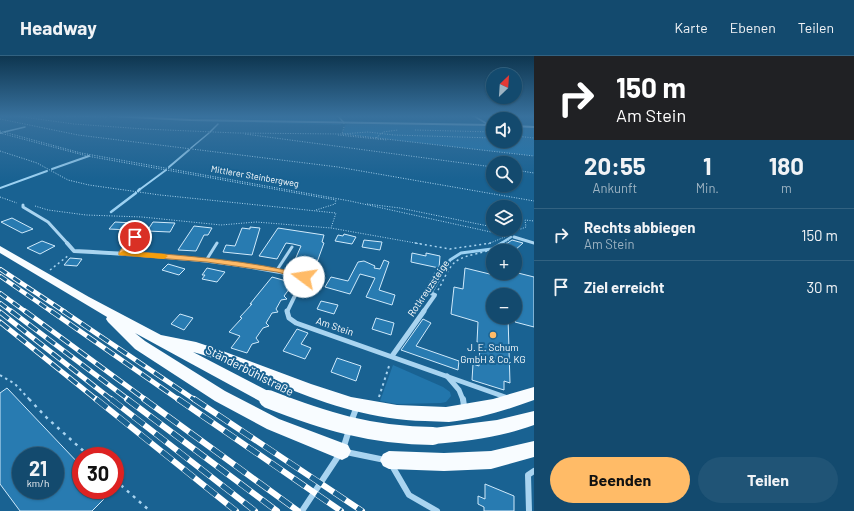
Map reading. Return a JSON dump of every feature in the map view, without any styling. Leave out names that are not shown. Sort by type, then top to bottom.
[{"type":"highway","name":"Ständerbühlstraße","points":[[0,249],[43,276],[100,308],[267,398],[329,421],[364,430],[395,435],[433,436],[478,431],[518,424],[534,418]]},
{"type":"highway","points":[[100,308],[140,345],[220,396],[274,424],[342,451]]},
{"type":"highway","points":[[157,339],[196,346],[218,353],[308,390],[357,405],[409,414],[451,414],[514,400],[534,393]]},
{"type":"highway","points":[[389,460],[444,462],[491,460],[534,450]]},
{"type":"street","name":"Am Stein","points":[[24,205],[23,207],[48,222],[74,251],[207,259],[277,270],[304,277],[287,311],[289,318],[296,323],[514,400]]},
{"type":"street","points":[[514,237],[534,243]]},
{"type":"street","name":"Rotkreuzsteige","points":[[392,356],[435,295],[426,291],[436,274]]},
{"type":"street","name":"Am Stein","points":[[445,375],[455,383],[464,397],[464,406],[451,414]]},
{"type":"street","points":[[302,511],[342,451],[357,405]]},
{"type":"street","points":[[342,451],[389,460],[395,474],[410,496],[437,511]]},
{"type":"street","points":[[529,511],[528,475],[534,471]]},
{"type":"lane","points":[[122,254],[135,237]]},
{"type":"lane","points":[[207,259],[217,243]]},
{"type":"lane","points":[[277,270],[292,247]]},
{"type":"path","name":"Mittlerer Steinbergweg","points":[[20,137],[81,153],[367,204],[508,236],[488,244],[450,249],[331,228]]},
{"type":"path","points":[[96,137],[338,167],[534,201]]},
{"type":"path","points":[[269,137],[486,166]]},
{"type":"path","points":[[361,137],[428,143]]},
{"type":"path","points":[[369,137],[428,143],[534,157]]},
{"type":"path","points":[[476,137],[486,138]]},
{"type":"path","points":[[0,151],[37,162],[68,180],[89,185],[160,195],[336,213],[331,228],[256,222],[221,225],[142,217],[86,215],[48,210],[30,205]]},
{"type":"path","points":[[522,171],[534,172]]},
{"type":"path","points":[[0,198],[24,205]]},
{"type":"path","points":[[314,211],[335,204],[336,199]]},
{"type":"path","points":[[367,204],[370,203],[400,208],[486,226]]},
{"type":"path","points":[[522,229],[526,227],[524,220],[534,221]]},
{"type":"path","name":"Rotkreuzsteige","points":[[435,295],[454,263],[465,257],[497,249],[514,237]]},
{"type":"path","points":[[43,276],[70,254]]},
{"type":"path","points":[[379,396],[389,366]]},
{"type":"path","points":[[0,375],[15,384],[47,418],[78,447]]},
{"type":"path","points":[[124,488],[150,511]]},
{"type":"shaded area","points":[[371,137],[486,137],[486,148],[522,148],[522,137],[534,137],[534,156]]},
{"type":"shaded area","points":[[393,365],[443,387],[450,392],[451,396],[446,402],[441,403],[397,404],[380,401]]},
{"type":"building","points":[[12,218],[33,229],[22,233],[1,222]]},
{"type":"building","points":[[115,222],[134,223],[129,230],[109,229]]},
{"type":"building","points":[[153,222],[175,223],[170,232],[147,231]]},
{"type":"building","points":[[194,226],[212,228],[208,235],[204,235],[196,251],[178,250]]},
{"type":"building","points":[[250,227],[260,228],[252,255],[223,252],[226,245],[235,246],[242,228],[250,229]]},
{"type":"building","points":[[278,228],[324,235],[322,242],[324,243],[316,265],[294,262],[301,246],[293,244],[286,243],[277,259],[259,256]]},
{"type":"building","points":[[344,234],[356,237],[352,244],[335,241],[338,235],[343,236]]},
{"type":"building","points":[[364,240],[382,242],[380,250],[362,247]]},
{"type":"building","points":[[512,240],[523,243],[522,244],[506,244]]},
{"type":"building","points":[[42,241],[55,246],[40,254],[27,248]]},
{"type":"building","points":[[412,253],[426,256],[426,253],[440,256],[439,268],[411,262]]},
{"type":"building","points":[[70,258],[82,259],[77,266],[64,265]]},
{"type":"building","points":[[384,260],[389,262],[379,290],[395,295],[392,305],[366,297],[375,278],[360,274],[350,294],[325,287],[331,277],[348,281],[358,262],[364,261],[375,266],[374,268],[380,269]]},
{"type":"building","points":[[168,264],[185,269],[179,275],[162,270]]},
{"type":"building","points":[[207,268],[225,272],[217,282],[202,279],[205,275],[202,275]]},
{"type":"building","name":"J. E. Schum GmbH & Co. KG","points":[[465,268],[486,273],[486,280],[522,280],[522,274],[534,277],[534,327],[522,324],[522,288],[486,288],[486,324],[508,324],[510,383],[504,381],[504,390],[472,380],[473,364],[479,366],[480,343],[477,342],[478,322],[451,314],[454,287],[463,289]]},
{"type":"building","points":[[272,277],[290,282],[295,287],[290,288],[284,296],[287,299],[281,300],[276,309],[278,312],[272,313],[266,323],[269,326],[263,328],[256,338],[259,342],[252,344],[247,353],[231,348],[240,336],[229,332],[242,318],[240,317],[252,304],[250,304]]},
{"type":"building","points":[[321,301],[338,305],[334,314],[317,309]]},
{"type":"building","points":[[180,314],[193,318],[184,330],[171,324]]},
{"type":"building","points":[[376,318],[394,323],[391,335],[372,329]]},
{"type":"building","points":[[423,319],[431,323],[416,346],[459,361],[458,370],[401,350]]},
{"type":"building","points":[[297,329],[308,333],[301,344],[311,348],[305,359],[283,351]]},
{"type":"building","points":[[337,358],[361,366],[356,381],[331,372]]},
{"type":"building","points":[[7,388],[63,447],[12,447],[12,499],[64,499],[64,448],[72,457],[72,499],[104,499],[92,511],[20,511],[0,484],[0,393]]},
{"type":"building","points":[[485,484],[514,496],[514,511],[484,511],[484,507],[478,504],[478,496],[485,499]]},
{"type":"waterway","points":[[191,148],[204,137]]},
{"type":"waterway","points":[[169,167],[189,150]]},
{"type":"waterway","points":[[52,169],[89,156]]},
{"type":"waterway","points":[[139,190],[166,170]]},
{"type":"waterway","points":[[0,188],[47,171]]},
{"type":"waterway","points":[[111,212],[136,193]]},
{"type":"waterway","points":[[500,244],[511,237]]},
{"type":"waterway","points":[[431,293],[450,260],[461,253],[492,249],[502,243]]},
{"type":"railway","points":[[0,269],[65,312]]},
{"type":"railway","points":[[0,276],[52,312]]},
{"type":"railway","points":[[0,293],[26,312]]},
{"type":"railway","points":[[0,303],[12,312]]},
{"type":"railway","points":[[11,311],[129,400]]},
{"type":"railway","points":[[25,311],[146,400]]},
{"type":"railway","points":[[51,311],[179,400]]},
{"type":"railway","points":[[63,311],[195,400]]},
{"type":"railway","points":[[0,312],[112,400]]},
{"type":"railway","points":[[0,322],[97,400]]},
{"type":"railway","points":[[96,399],[236,511]]},
{"type":"railway","points":[[111,399],[255,511]]},
{"type":"railway","points":[[127,399],[277,511]]},
{"type":"railway","points":[[144,399],[298,511]]},
{"type":"railway","points":[[178,399],[341,511]]},
{"type":"railway","points":[[194,399],[362,511]]},
{"type":"slow traffic","points":[[123,254],[164,256]]},
{"type":"place","name":"J. E. Schum GmbH & Co. KG","points":[[493,335]]},
{"type":"route","points":[[135,237],[122,254],[207,259],[277,270],[304,277]]}]
